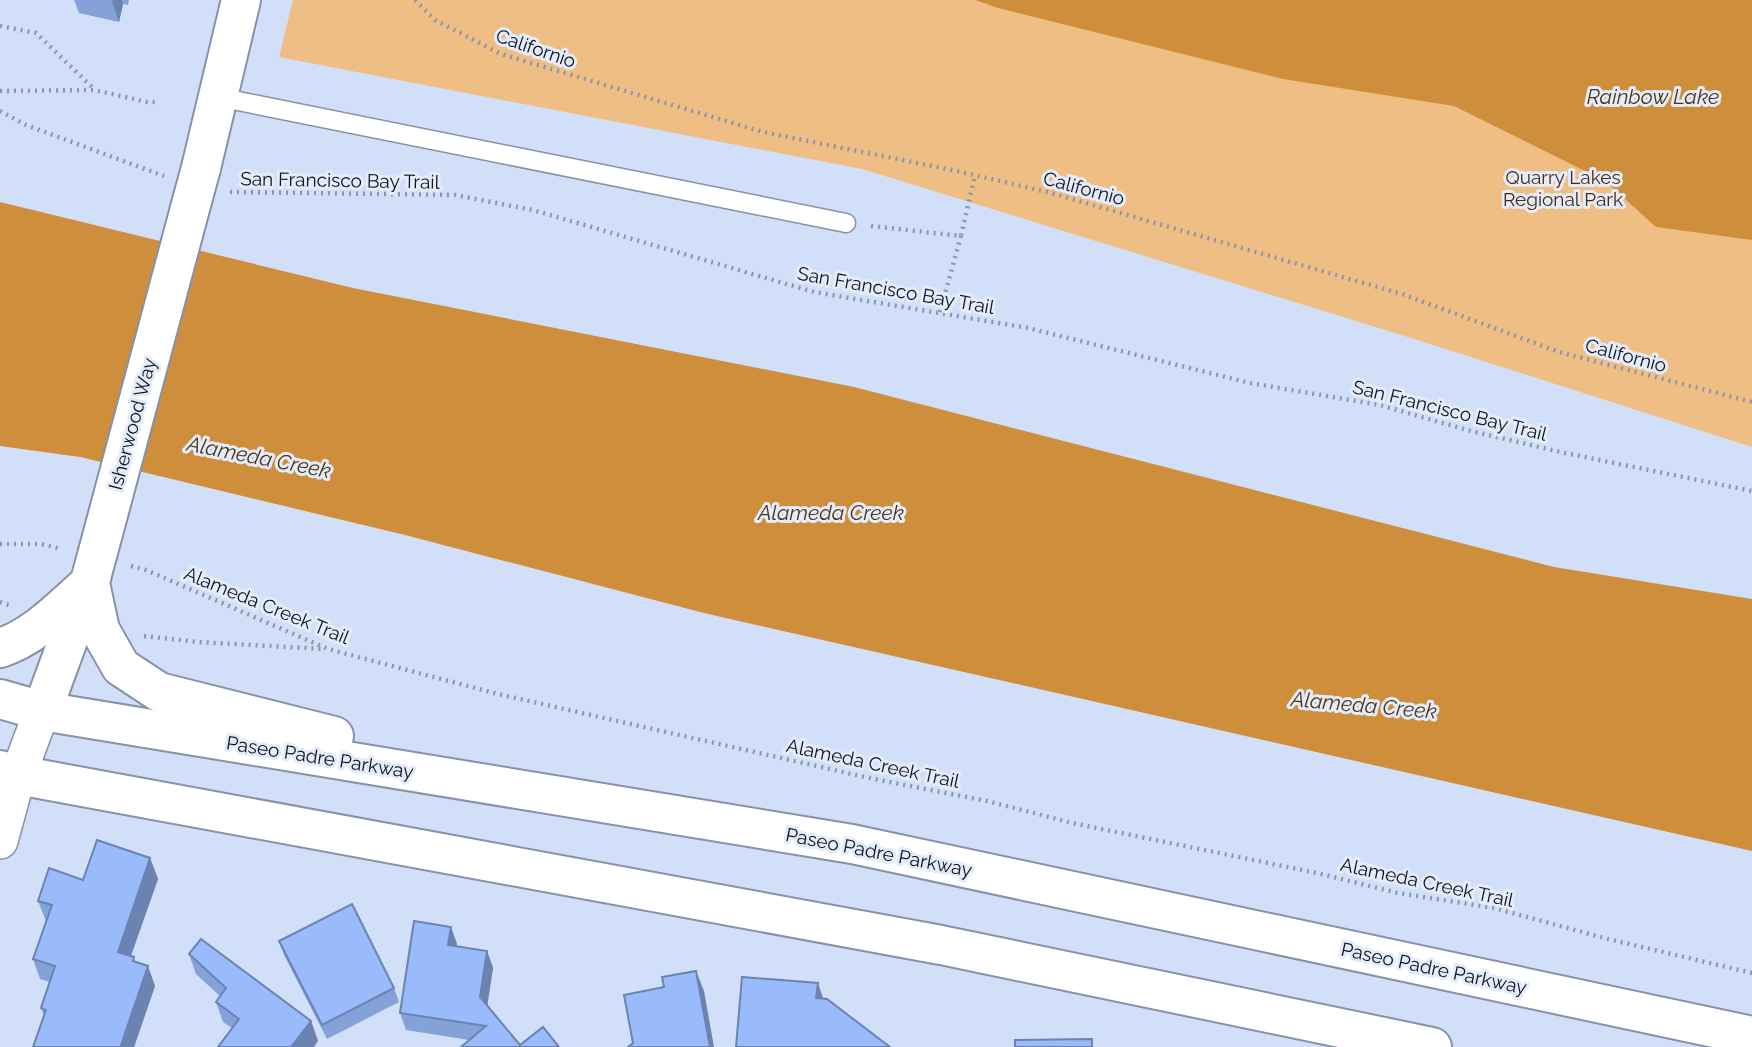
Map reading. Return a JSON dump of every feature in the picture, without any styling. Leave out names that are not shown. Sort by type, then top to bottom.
[{"type":"main road","name":"Isherwood Way","points":[[42,711],[92,568],[197,185],[241,0]]},
{"type":"main road","points":[[92,568],[100,630],[121,667],[159,692],[332,736],[441,776]]},
{"type":"main road","points":[[0,648],[18,642],[51,618],[92,568]]},
{"type":"main road","name":"Paseo Padre Parkway","points":[[0,699],[42,711],[852,844],[1752,1036]]},
{"type":"main road","points":[[9,773],[941,945],[1432,1047]]},
{"type":"street","name":"Isherwood Way","points":[[0,841],[9,773],[42,711]]},
{"type":"lane","points":[[218,97],[846,223]]},
{"type":"path","name":"Californio","points":[[415,0],[435,20],[500,54],[764,132],[1051,192],[1402,294],[1559,352],[1752,402]]},
{"type":"path","points":[[0,26],[36,33],[94,90]]},
{"type":"path","points":[[0,91],[94,90],[158,102]]},
{"type":"path","name":"San Francisco Bay Trail","points":[[0,111],[26,125],[145,170],[197,185],[455,195],[533,210],[814,292],[1028,328],[1250,383],[1380,404],[1467,430],[1565,453],[1752,491]]},
{"type":"path","points":[[940,312],[975,175]]},
{"type":"path","points":[[846,223],[961,236]]},
{"type":"path","name":"Alameda Creek Trail","points":[[0,544],[41,544],[92,568],[146,570],[328,649],[498,694],[1398,893],[1494,908],[1608,939],[1752,973]]},
{"type":"path","points":[[100,630],[198,642],[328,649]]},
{"type":"green space","name":"Quarry Lakes Regional Park","points":[[293,0],[1752,0],[1752,447],[1411,338],[862,169],[279,57]]},
{"type":"shaded area","name":"Rainbow Lake","points":[[975,0],[1752,0],[1752,240],[1656,227],[1605,181],[1454,106],[1283,79]]},
{"type":"shaded area","name":"Alameda Creek","points":[[0,202],[353,288],[854,387],[1554,567],[1752,599],[1752,851],[704,613],[405,535],[80,457],[0,446]]},
{"type":"building","points":[[97,840],[150,858],[118,952],[134,957],[133,961],[148,966],[121,1045],[128,1047],[33,1047],[46,1010],[41,1008],[55,966],[33,959],[52,905],[38,901],[49,868],[83,880]]},
{"type":"building","points":[[352,904],[394,988],[322,1025],[279,941]]},
{"type":"building","points":[[414,921],[451,927],[448,945],[487,951],[480,997],[520,1045],[543,1027],[559,1047],[461,1047],[486,1026],[400,1013]]},
{"type":"building","points":[[201,939],[311,1021],[291,1047],[218,1047],[239,1019],[216,1002],[226,988],[189,954]]},
{"type":"building","points":[[696,971],[710,1047],[628,1047],[633,1043],[624,995],[664,987],[662,977]]},
{"type":"building","points":[[742,977],[818,983],[816,998],[827,999],[890,1047],[736,1047]]},
{"type":"building","points":[[1092,1039],[1092,1047],[1015,1047],[1015,1040]]}]
